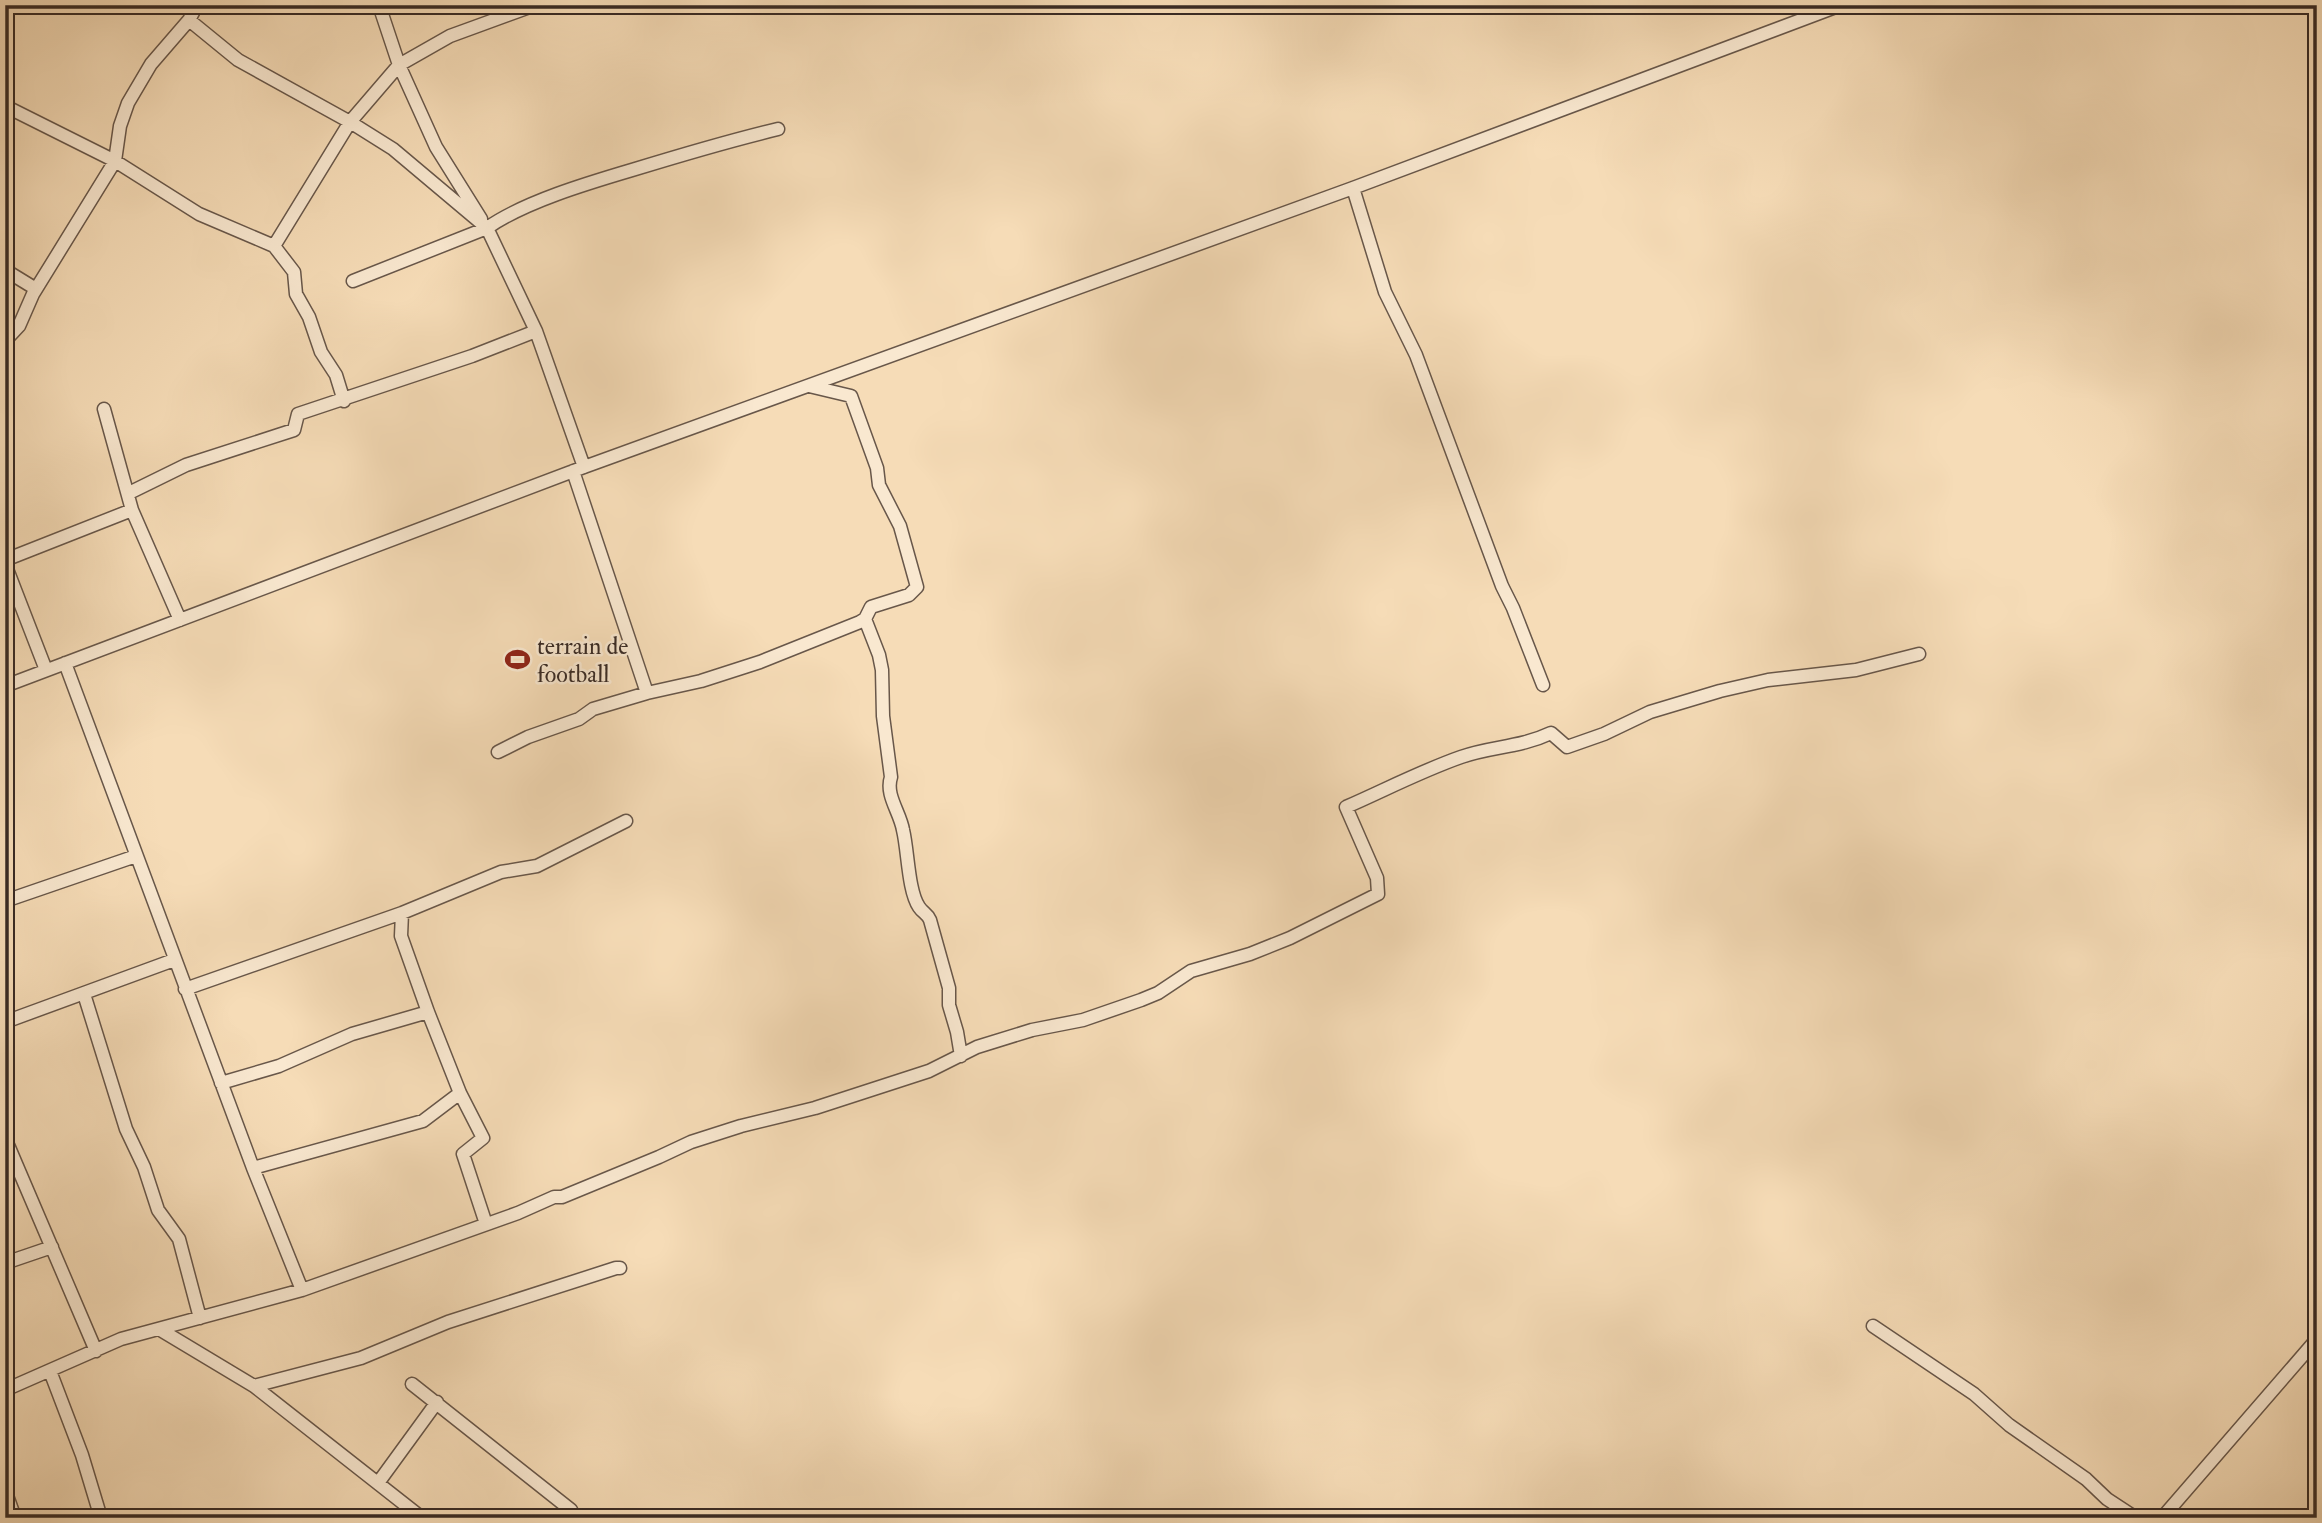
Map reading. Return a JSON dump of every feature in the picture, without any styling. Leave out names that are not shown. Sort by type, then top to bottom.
[{"type":"street","points":[[5,341],[19,326],[36,289],[115,161],[120,126],[128,103],[151,64],[189,20],[197,5]]},
{"type":"street","points":[[379,5],[400,65],[436,147],[487,228],[536,331],[647,693]]},
{"type":"street","points":[[274,246],[350,122],[400,65],[450,36],[535,5]]},
{"type":"street","points":[[5,686],[578,469],[1353,188],[1841,5]]},
{"type":"street","points":[[189,20],[238,60],[393,149],[487,228]]},
{"type":"street","points":[[5,106],[115,161],[199,215],[274,246],[294,272],[296,294],[309,317],[321,352],[336,375],[344,401]]},
{"type":"street","points":[[353,281],[487,228],[501,218],[593,181],[712,144],[778,129]]},
{"type":"street","points":[[1353,188],[1385,292],[1416,355],[1502,586],[1544,685]]},
{"type":"street","points":[[5,270],[36,289]]},
{"type":"street","points":[[129,493],[186,465],[294,430],[298,414],[344,401],[536,331]]},
{"type":"street","points":[[498,752],[527,737],[579,719],[593,709],[701,681],[760,662],[865,619],[871,607],[909,595],[917,587],[900,526],[879,485],[877,468],[844,373]]},
{"type":"street","points":[[808,386],[851,396]]},
{"type":"street","points":[[104,409],[132,510],[180,620]]},
{"type":"street","points":[[46,670],[5,562],[132,510]]},
{"type":"street","points":[[865,619],[879,654],[882,670],[883,716],[891,777],[888,787],[904,831],[912,884],[919,908],[927,913],[930,920],[945,972],[951,1018],[957,1032],[961,1056]]},
{"type":"street","points":[[5,1390],[121,1339],[302,1290],[554,1197],[562,1197],[691,1142],[741,1126],[816,1108],[929,1071],[988,1044],[1032,1030],[1083,1020],[1158,993],[1191,971],[1250,954],[1290,938],[1378,894],[1377,878],[1346,807],[1407,777],[1465,755],[1529,743],[1551,733],[1567,747],[1604,734],[1650,712],[1720,691],[1768,680],[1856,670],[1919,654]]},
{"type":"street","points":[[65,663],[174,960],[302,1290]]},
{"type":"street","points":[[185,989],[402,913],[501,872],[537,866],[626,821]]},
{"type":"street","points":[[5,901],[136,856]]},
{"type":"street","points":[[402,913],[401,936],[428,1012],[460,1093],[484,1138],[463,1154],[486,1224]]},
{"type":"street","points":[[5,1022],[174,960]]},
{"type":"street","points":[[85,994],[126,1129],[144,1167],[158,1210],[179,1239],[200,1318]]},
{"type":"street","points":[[221,1083],[279,1066],[352,1034],[428,1012]]},
{"type":"street","points":[[253,1168],[423,1121],[460,1093]]},
{"type":"street","points":[[5,1138],[96,1351]]},
{"type":"street","points":[[5,1263],[52,1247]]},
{"type":"street","points":[[254,1386],[361,1358],[448,1322],[620,1268]]},
{"type":"street","points":[[1873,1326],[1974,1394],[2009,1425],[2136,1518]]},
{"type":"street","points":[[159,1329],[254,1386],[422,1518]]},
{"type":"street","points":[[2162,1518],[2317,1339]]},
{"type":"street","points":[[50,1371],[82,1455],[101,1518]]},
{"type":"street","points":[[412,1384],[571,1510],[575,1518]]},
{"type":"street","points":[[378,1483],[437,1402]]},
{"type":"street","points":[[5,1490],[15,1518]]},
{"type":"place","name":"terrain de football","points":[[517,660]]}]
